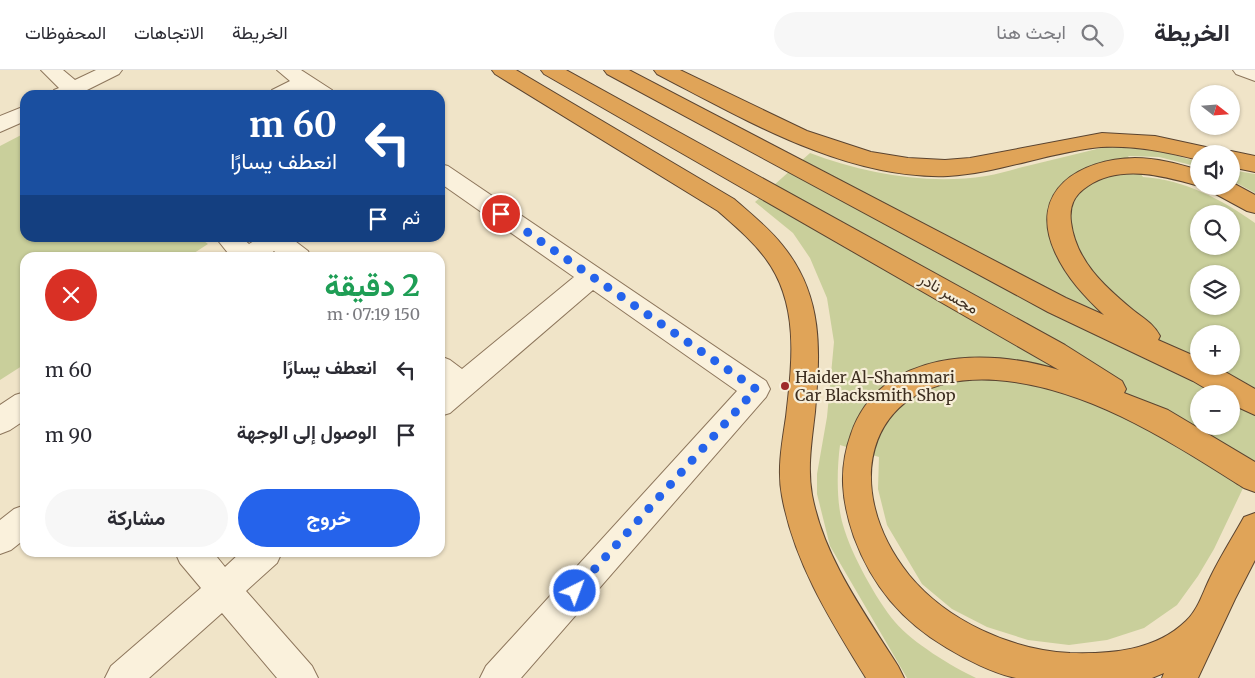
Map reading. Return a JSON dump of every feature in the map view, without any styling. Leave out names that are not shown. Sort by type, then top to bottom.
[{"type":"highway","points":[[502,70],[726,205],[753,227],[782,261],[800,298],[806,332],[806,366],[796,461],[797,495],[807,530],[834,595],[886,678]]},
{"type":"highway","name":"مجسر نادر","points":[[551,70],[1055,353],[1255,478]]},
{"type":"highway","points":[[614,70],[1057,305],[1190,367]]},
{"type":"highway","points":[[664,70],[798,135],[858,156],[898,165],[946,168],[975,166],[1101,140],[1145,142],[1190,151]]},
{"type":"highway","points":[[1240,161],[1255,164]]},
{"type":"highway","points":[[1190,176],[1161,169],[1135,166],[1106,170],[1093,174],[1074,185],[1061,202],[1059,214],[1063,242],[1070,257],[1100,298],[1156,342],[1190,364]]},
{"type":"highway","points":[[1237,195],[1255,205]]},
{"type":"highway","points":[[1173,428],[1114,402],[1062,383],[1022,372],[973,368],[942,371],[913,382],[898,391],[875,414],[866,429],[856,462],[860,509],[868,535],[881,563],[905,595],[939,625],[967,642],[1005,657],[1039,666],[1076,671],[1096,671],[1143,663],[1166,655],[1185,645],[1202,630],[1255,528]]},
{"type":"highway","points":[[1206,375],[1255,403]]},
{"type":"highway","points":[[1180,678],[1223,587]]},
{"type":"street","points":[[51,70],[69,90]]},
{"type":"street","points":[[77,90],[112,70]]},
{"type":"street","points":[[287,70],[317,90]]},
{"type":"street","points":[[1243,70],[1255,75]]},
{"type":"street","points":[[290,90],[305,82]]},
{"type":"street","points":[[0,125],[20,115]]},
{"type":"street","points":[[445,175],[756,389],[498,678]]},
{"type":"street","points":[[232,242],[242,252]]},
{"type":"street","points":[[254,252],[269,242]]},
{"type":"street","points":[[280,242],[292,252]]},
{"type":"street","points":[[445,400],[592,276]]},
{"type":"street","points":[[445,372],[462,385]]},
{"type":"street","points":[[0,421],[20,407]]},
{"type":"street","points":[[0,539],[20,524]]},
{"type":"street","points":[[195,557],[300,678]]},
{"type":"street","points":[[123,678],[260,557]]},
{"type":"green space","points":[[20,136],[20,242],[205,242],[208,244],[196,252],[20,252],[20,367],[0,380],[0,146]]},
{"type":"green space","points":[[1121,146],[1156,150],[1190,159],[1190,165],[1159,157],[1128,156],[1143,177],[1173,182],[1190,188],[1190,195],[1208,195],[1227,205],[1190,205],[1190,255],[1240,255],[1240,213],[1255,223],[1255,463],[1214,549],[1198,576],[1177,605],[1144,628],[1107,640],[1069,645],[1028,640],[987,627],[952,609],[922,584],[887,525],[878,489],[879,457],[840,445],[838,485],[841,516],[852,549],[872,589],[895,622],[912,638],[944,661],[976,678],[907,678],[830,546],[817,494],[817,474],[827,417],[834,342],[827,298],[810,258],[793,233],[755,202],[810,153],[853,167],[897,176],[942,179],[991,175],[1105,147]]},
{"type":"green space","points":[[1240,172],[1255,174],[1255,193],[1240,185]]},
{"type":"place","name":"Haider Al-Shammari Car Blacksmith Shop","points":[[785,386]]},
{"type":"route","points":[[501,214],[756,389],[575,591]]}]
